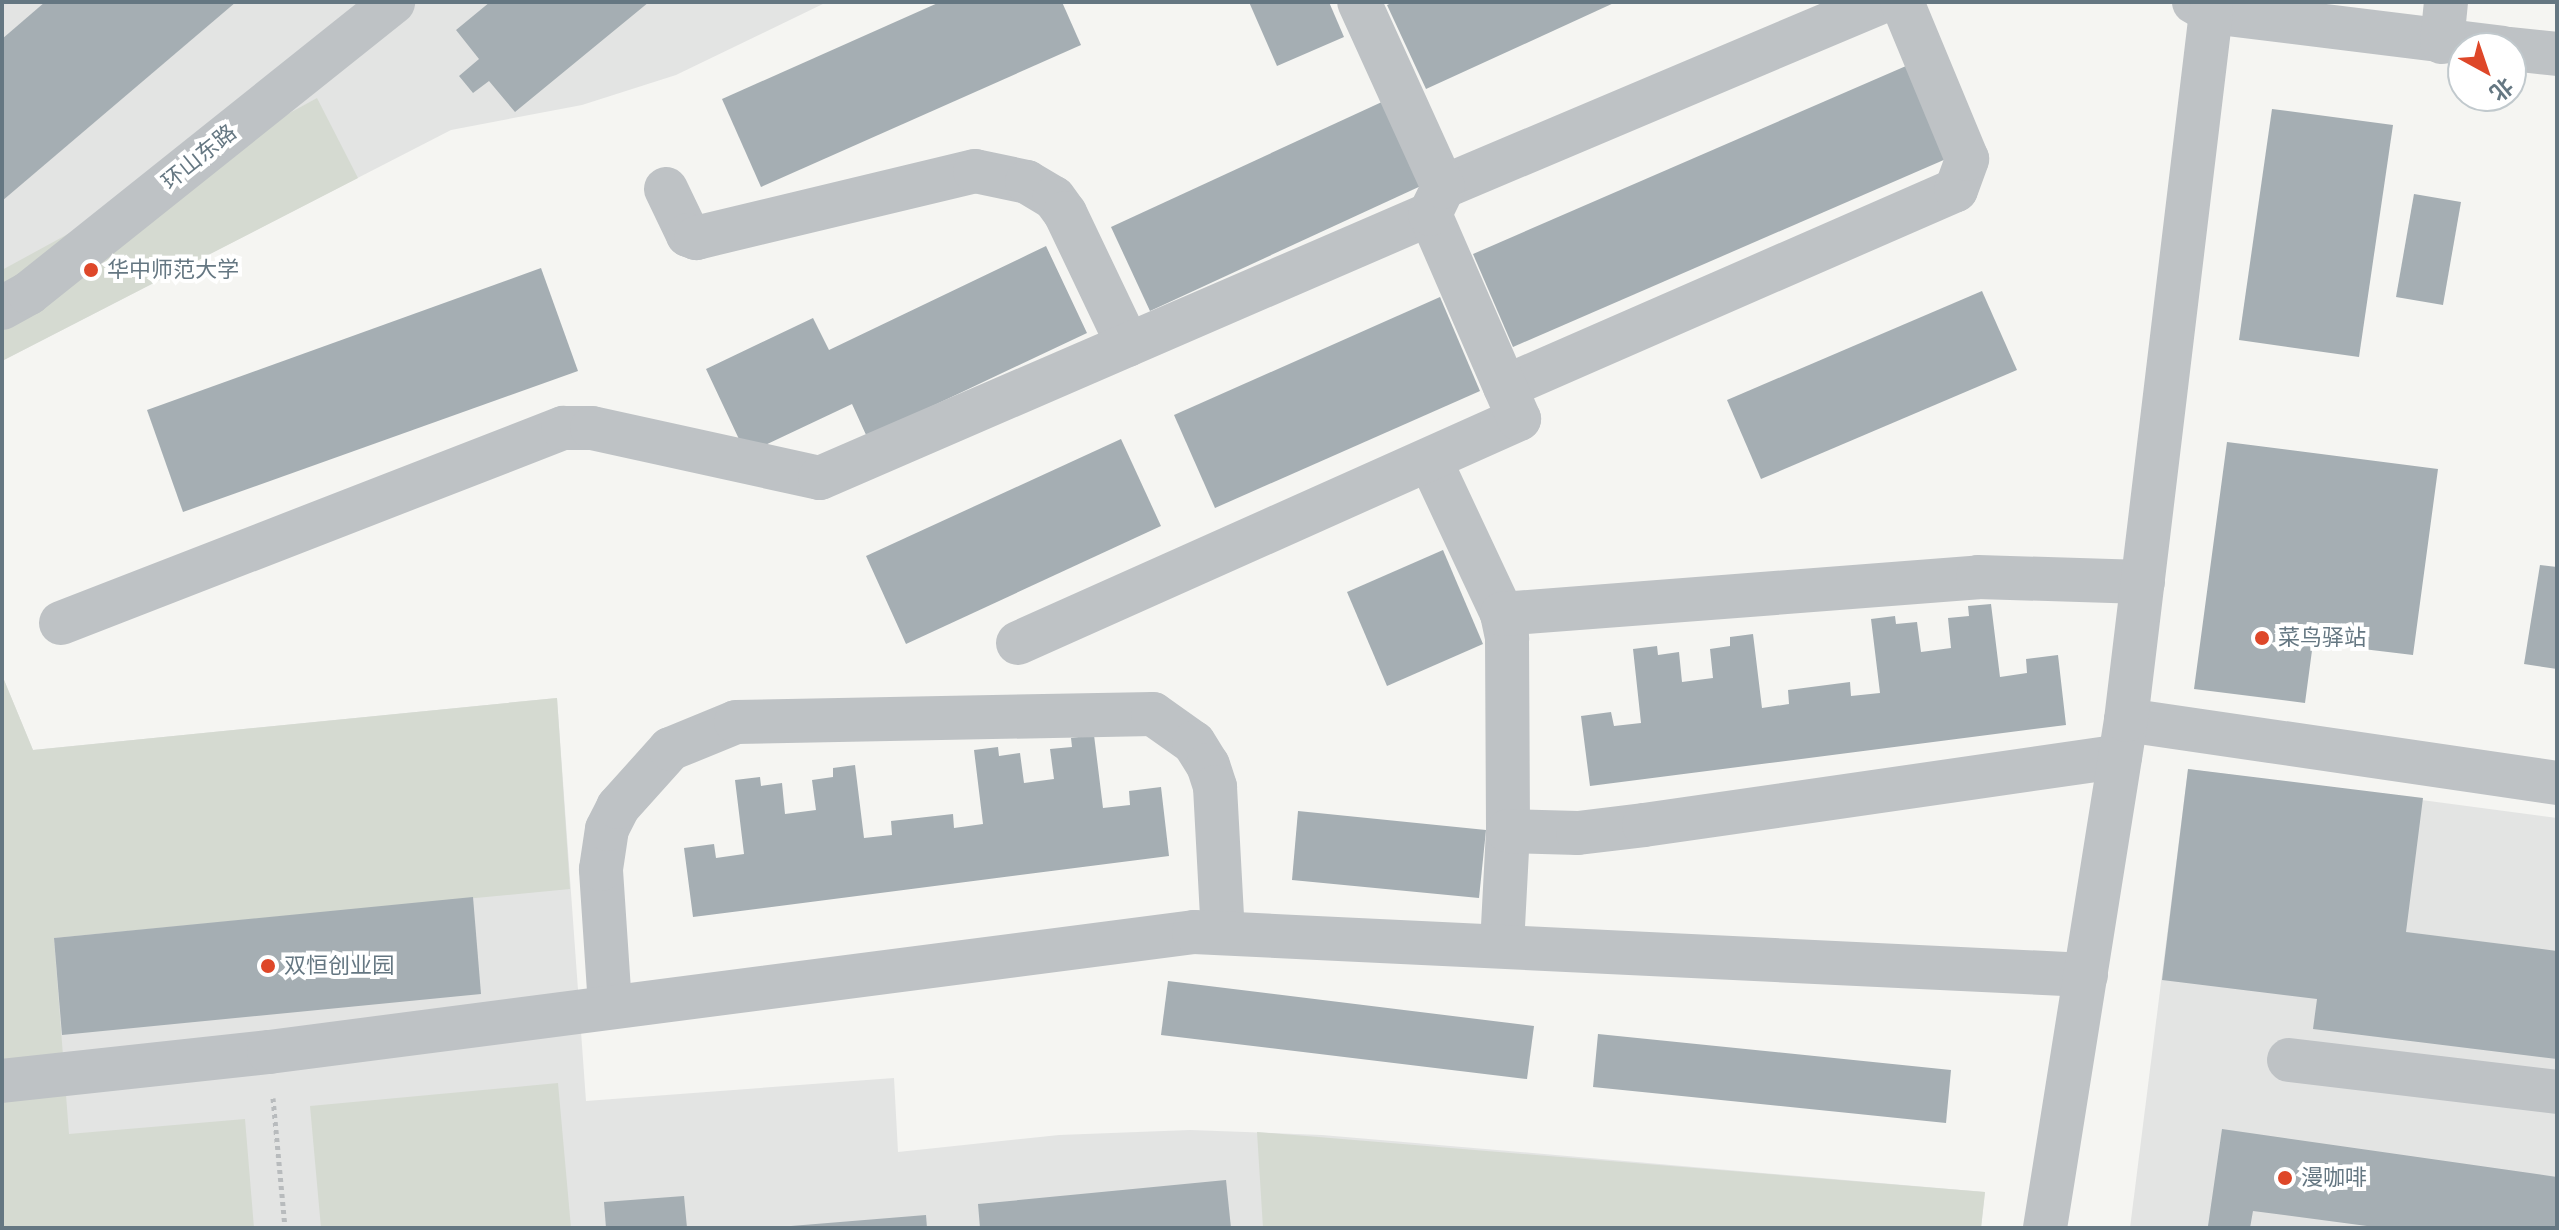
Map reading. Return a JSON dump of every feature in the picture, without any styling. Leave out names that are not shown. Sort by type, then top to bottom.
[{"type":"street","name":"环山东路","points":[[2,308],[29,293],[393,2]]},
{"type":"street","points":[[1018,643],[1519,419],[1359,2]]},
{"type":"street","points":[[61,623],[563,428],[592,428],[820,478],[1128,345],[1436,201],[1880,2]]},
{"type":"street","points":[[1505,387],[1956,190],[1967,159],[1902,2]]},
{"type":"street","points":[[2045,1228],[2123,738],[2143,582],[2202,7],[2444,22],[2467,32]]},
{"type":"street","points":[[2527,51],[2557,54]]},
{"type":"street","points":[[666,189],[688,235],[696,238],[975,171],[1027,182],[1054,198],[1065,213],[1128,345]]},
{"type":"street","points":[[1430,460],[1502,614],[1507,648],[1508,831],[1502,946]]},
{"type":"street","points":[[1502,614],[1978,577],[2143,582]]},
{"type":"street","points":[[610,1006],[601,869],[607,829],[654,763],[691,738],[736,722],[1153,714],[1184,734],[1208,765],[1215,787],[1223,933]]},
{"type":"street","points":[[1508,831],[1578,833],[1644,825],[2123,738],[2557,783]]},
{"type":"street","points":[[2,1081],[610,1006],[1121,938],[1223,933],[2086,975]]},
{"type":"street","points":[[2289,1060],[2557,1092]]},
{"type":"path","points":[[273,1101],[285,1228]]},
{"type":"shaded area","name":"华中师范大学","points":[[2,2],[827,2],[676,75],[582,105],[451,130],[2,361]]},
{"type":"shaded area","points":[[317,98],[358,178],[2,361],[2,270]]},
{"type":"shaded area","points":[[2,675],[33,750],[557,698],[586,1101],[894,1078],[898,1152],[1059,1135],[1190,1130],[1322,1135],[1985,1192],[1981,1228],[2,1228]]},
{"type":"shaded area","points":[[2,675],[33,750],[557,698],[570,889],[54,938],[69,1134],[245,1119],[254,1228],[2,1228]]},
{"type":"shaded area","points":[[2188,769],[2557,818],[2557,1228],[2130,1228]]},
{"type":"shaded area","points":[[558,1083],[571,1228],[321,1228],[310,1106]]},
{"type":"shaded area","points":[[1257,1132],[1985,1192],[1981,1228],[1263,1228]]},
{"type":"building","points":[[45,2],[236,2],[2,201],[2,39]]},
{"type":"building","points":[[490,2],[649,2],[515,112],[489,81],[473,93],[459,76],[479,59],[456,30]]},
{"type":"building","points":[[940,2],[1062,2],[1081,45],[761,187],[722,99]]},
{"type":"building","points":[[1249,2],[1329,2],[1344,37],[1277,66]]},
{"type":"building","points":[[1394,2],[1616,2],[1426,89],[1387,5]]},
{"type":"building","points":[[1906,66],[1946,159],[1513,347],[1473,254]]},
{"type":"building","points":[[1384,101],[1423,185],[1150,311],[1111,227]]},
{"type":"building","points":[[2272,109],[2393,125],[2359,357],[2239,340]]},
{"type":"building","points":[[2414,194],[2461,202],[2443,305],[2396,297]]},
{"type":"building","points":[[1046,246],[1087,333],[867,437],[852,404],[746,454],[706,369],[813,318],[829,350]]},
{"type":"building","points":[[541,268],[578,371],[183,512],[147,410]]},
{"type":"building","points":[[1982,291],[2017,370],[1761,479],[1727,400]]},
{"type":"building","points":[[1440,297],[1480,391],[1215,508],[1174,415]]},
{"type":"building","points":[[1121,439],[1161,526],[906,644],[866,556]]},
{"type":"building","points":[[2227,442],[2438,469],[2413,655],[2313,643],[2305,703],[2194,689]]},
{"type":"building","points":[[1443,550],[1483,644],[1387,686],[1347,592]]},
{"type":"building","points":[[2540,565],[2557,567],[2557,669],[2524,664]]},
{"type":"building","points":[[1991,604],[2000,677],[2027,673],[2026,659],[2058,655],[2066,725],[1590,786],[1581,716],[1611,712],[1614,726],[1641,723],[1633,649],[1657,646],[1658,655],[1679,652],[1682,682],[1713,678],[1710,649],[1730,646],[1730,637],[1753,634],[1762,708],[1789,704],[1788,690],[1850,682],[1851,696],[1880,693],[1871,619],[1895,616],[1896,624],[1917,622],[1921,652],[1951,648],[1948,618],[1969,616],[1968,606]]},
{"type":"building","points":[[1094,735],[1103,808],[1130,805],[1129,791],[1161,787],[1169,856],[693,917],[684,848],[714,844],[716,858],[744,854],[735,780],[760,777],[761,786],[782,783],[785,814],[816,810],[812,780],[833,777],[833,768],[855,765],[864,838],[892,835],[891,821],[953,814],[954,828],[983,824],[974,750],[998,747],[999,756],[1020,753],[1024,783],[1054,779],[1050,749],[1072,747],[1071,738]]},
{"type":"building","points":[[2188,769],[2423,798],[2406,932],[2557,951],[2557,1059],[2313,1029],[2317,999],[2162,980]]},
{"type":"building","points":[[1298,811],[1486,830],[1479,898],[1292,880]]},
{"type":"building","name":"双恒创业园","points":[[473,897],[481,994],[62,1035],[54,938]]},
{"type":"building","points":[[1168,981],[1534,1026],[1527,1079],[1161,1035]]},
{"type":"building","points":[[1598,1034],[1951,1070],[1946,1123],[1593,1087]]},
{"type":"building","points":[[2222,1129],[2557,1177],[2557,1228],[2382,1228],[2253,1211],[2250,1228],[2208,1226]]},
{"type":"building","points":[[1226,1180],[1231,1228],[980,1228],[978,1204]]},
{"type":"building","points":[[684,1196],[687,1228],[606,1228],[604,1202]]},
{"type":"building","points":[[926,1215],[927,1228],[791,1228],[791,1226]]},
{"type":"place","name":"华中师范大学","points":[[91,270]]},
{"type":"place","name":"菜鸟驿站","points":[[2262,638]]},
{"type":"place","name":"双恒创业园","points":[[268,966]]},
{"type":"place","name":"漫咖啡","points":[[2285,1178]]}]
